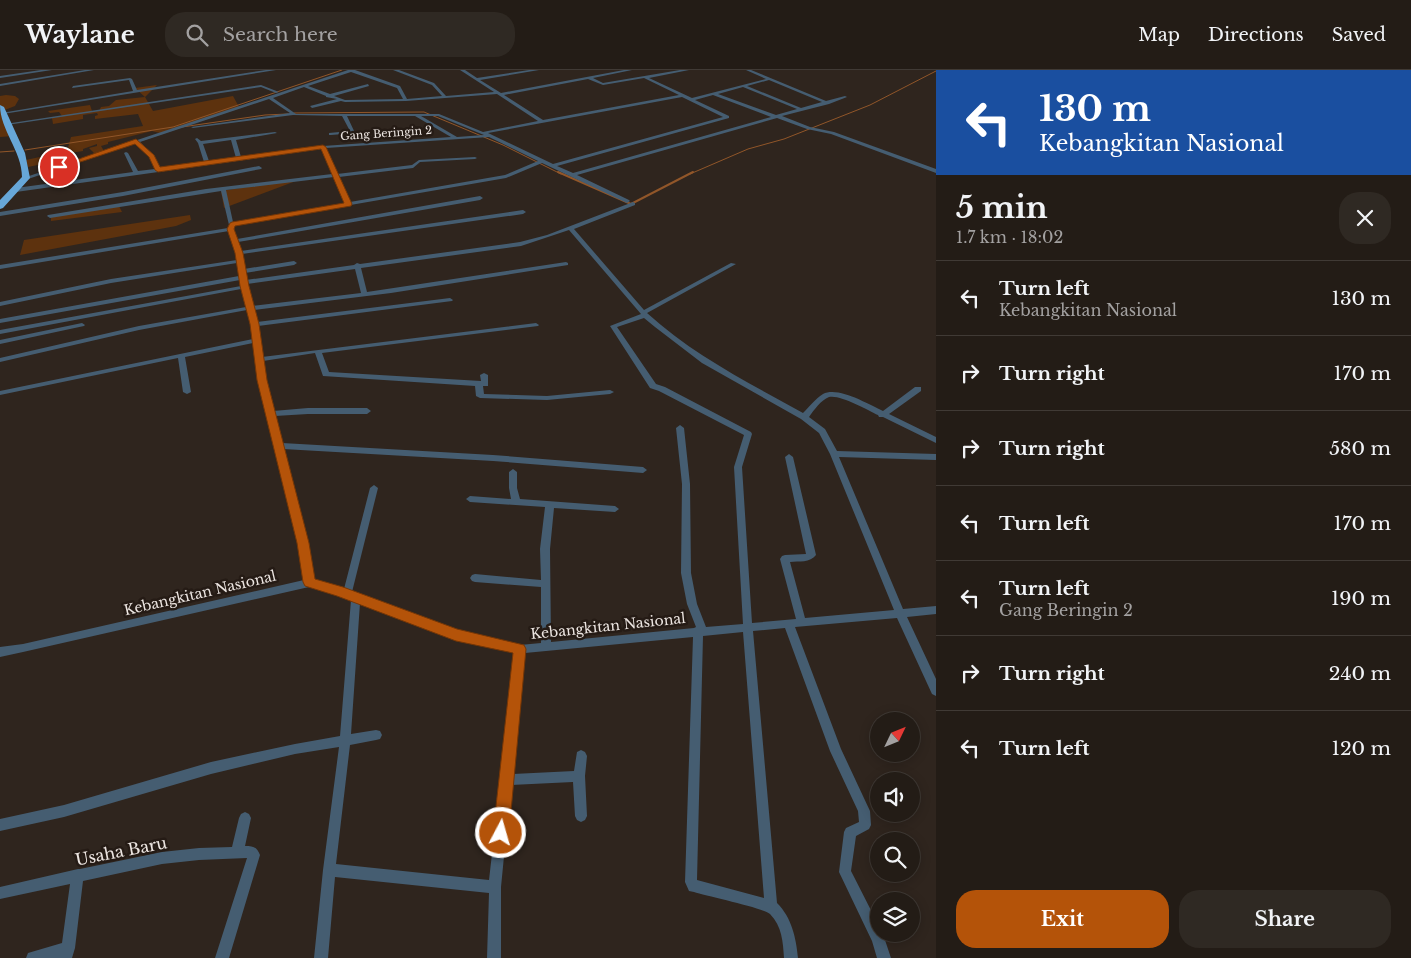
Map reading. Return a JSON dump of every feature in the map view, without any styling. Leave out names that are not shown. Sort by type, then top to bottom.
[{"type":"highway","points":[[0,206],[26,178],[26,166],[1,110]]},
{"type":"street","points":[[0,77],[50,70]]},
{"type":"street","points":[[0,85],[92,70]]},
{"type":"street","points":[[1,110],[136,92],[251,72],[274,70]]},
{"type":"street","points":[[26,178],[352,70],[398,87],[406,100]]},
{"type":"street","points":[[395,70],[433,84],[445,97]]},
{"type":"street","points":[[462,70],[541,121]]},
{"type":"street","points":[[478,79],[537,70]]},
{"type":"street","points":[[312,107],[340,100],[406,100],[499,93],[630,70]]},
{"type":"street","points":[[589,78],[601,84],[687,70]]},
{"type":"street","points":[[748,70],[827,103]]},
{"type":"street","points":[[616,73],[628,80]]},
{"type":"street","points":[[552,166],[727,117],[644,77]]},
{"type":"street","points":[[73,87],[130,79],[136,92]]},
{"type":"street","points":[[691,100],[770,79]]},
{"type":"street","points":[[328,96],[368,85]]},
{"type":"street","points":[[8,124],[261,86],[277,92]]},
{"type":"street","points":[[304,86],[340,100]]},
{"type":"street","points":[[743,86],[802,110]]},
{"type":"street","points":[[712,94],[777,117],[832,133],[936,170]]},
{"type":"street","name":"Gang Beringin 2","points":[[16,190],[323,147],[485,136],[541,121],[682,96]]},
{"type":"street","points":[[269,97],[293,114]]},
{"type":"street","points":[[572,175],[845,97]]},
{"type":"street","points":[[0,321],[244,279],[512,245],[570,228],[630,203],[437,115],[293,114],[172,129]]},
{"type":"street","points":[[331,134],[353,132],[343,114]]},
{"type":"street","points":[[415,115],[456,139]]},
{"type":"street","points":[[207,163],[198,141],[232,139],[275,133]]},
{"type":"street","points":[[232,139],[239,159]]},
{"type":"street","points":[[136,141],[152,157],[158,170]]},
{"type":"street","points":[[323,147],[348,204]]},
{"type":"street","points":[[126,153],[136,173]]},
{"type":"street","points":[[50,216],[206,191],[413,166],[419,161],[475,158]]},
{"type":"street","points":[[0,267],[506,176],[540,162]]},
{"type":"street","points":[[0,214],[259,168]]},
{"type":"street","points":[[196,180],[206,191]]},
{"type":"street","points":[[223,189],[226,211],[240,257],[254,324],[262,380],[303,543],[309,582]]},
{"type":"street","points":[[235,241],[480,198]]},
{"type":"street","points":[[0,304],[240,257],[523,212]]},
{"type":"street","points":[[570,228],[644,314],[681,344],[705,361],[804,417],[822,431],[834,454],[900,613],[936,691]]},
{"type":"street","points":[[0,332],[244,279],[294,263]]},
{"type":"street","points":[[0,360],[51,350],[64,344],[250,308],[364,294],[566,264]]},
{"type":"street","points":[[733,264],[644,314],[613,326],[653,386],[748,434],[738,467],[748,626],[771,906]]},
{"type":"street","points":[[358,265],[364,294]]},
{"type":"street","points":[[254,324],[450,300]]},
{"type":"street","points":[[0,342],[82,324]]},
{"type":"street","points":[[260,360],[318,351],[536,325]]},
{"type":"street","points":[[58,330],[64,344]]},
{"type":"street","points":[[0,393],[256,340]]},
{"type":"street","points":[[318,351],[326,374],[485,384],[484,374]]},
{"type":"street","points":[[181,355],[187,392]]},
{"type":"street","points":[[479,384],[480,396],[547,398],[610,392]]},
{"type":"street","points":[[882,415],[918,389]]},
{"type":"street","points":[[804,417],[827,396],[833,394],[850,399],[936,440]]},
{"type":"street","points":[[270,414],[308,411],[367,411]]},
{"type":"street","points":[[680,428],[686,484],[686,573],[692,604],[701,631],[691,882],[694,886],[771,906],[779,913],[786,925],[791,958]]},
{"type":"street","points":[[278,446],[484,458],[643,470]]},
{"type":"street","points":[[834,454],[936,457]]},
{"type":"street","points":[[789,457],[811,555],[808,557],[785,559],[801,622]]},
{"type":"street","points":[[513,472],[513,488],[516,503]]},
{"type":"street","points":[[321,958],[344,739],[351,596],[364,510],[374,488]]},
{"type":"street","points":[[470,498],[550,506],[615,509]]},
{"type":"street","points":[[546,646],[544,610],[546,584],[545,549],[550,506]]},
{"type":"street","points":[[475,578],[546,584]]},
{"type":"street","name":"Kebangkitan Nasional","points":[[0,652],[309,582],[456,635],[520,649],[748,626],[936,610]]},
{"type":"street","points":[[788,623],[836,751],[864,811],[865,825],[850,832],[846,872],[878,939],[884,958]]},
{"type":"street","points":[[494,958],[495,887],[520,649]]},
{"type":"street","points":[[0,825],[64,812],[211,768],[344,739],[376,734]]},
{"type":"street","points":[[581,756],[579,776],[581,816]]},
{"type":"street","points":[[506,780],[579,776]]},
{"type":"street","points":[[237,852],[245,818]]},
{"type":"street","name":"Usaha Baru","points":[[0,893],[162,858],[251,852],[254,854],[253,860],[222,958]]},
{"type":"street","points":[[329,870],[495,887]]},
{"type":"street","points":[[32,958],[67,952],[78,875]]},
{"type":"shaded area","points":[[157,85],[145,97],[135,88]]},
{"type":"shaded area","points":[[0,96],[15,96],[19,99],[15,106],[2,111],[14,136],[0,137]]},
{"type":"shaded area","points":[[233,96],[239,107],[160,133],[152,131],[108,142],[108,144],[101,146],[104,151],[95,154],[89,148],[97,146],[97,144],[83,149],[83,151],[64,154],[67,159],[28,167],[26,160],[67,151],[71,137],[143,126],[138,114],[95,119],[95,116],[98,115],[97,113],[83,115],[83,119],[53,124],[52,118],[62,116],[59,112],[50,113],[48,111],[90,105],[92,111],[99,111],[101,107],[109,106],[116,100],[145,97],[153,111]]},
{"type":"shaded area","points":[[304,178],[224,208],[221,191]]},
{"type":"shaded area","points":[[119,206],[122,212],[51,221],[51,217]]},
{"type":"shaded area","points":[[190,215],[191,220],[176,226],[20,255],[24,240]]},
{"type":"waterway","points":[[25,150],[173,127],[342,70]]},
{"type":"waterway","points":[[690,174],[748,149],[784,139],[870,105],[936,71]]},
{"type":"waterway","points":[[294,113],[424,112],[503,145],[561,174]]},
{"type":"waterway","points":[[182,127],[265,115],[288,114]]},
{"type":"waterway","points":[[0,152],[14,151]]},
{"type":"waterway","points":[[558,172],[631,204],[693,172]]},
{"type":"route","points":[[59,167],[136,141],[152,157],[158,170],[323,147],[348,204],[232,224],[230,229],[239,253],[245,282],[244,286],[254,324],[262,380],[303,543],[309,582],[339,591],[456,635],[520,649],[501,833]]}]
